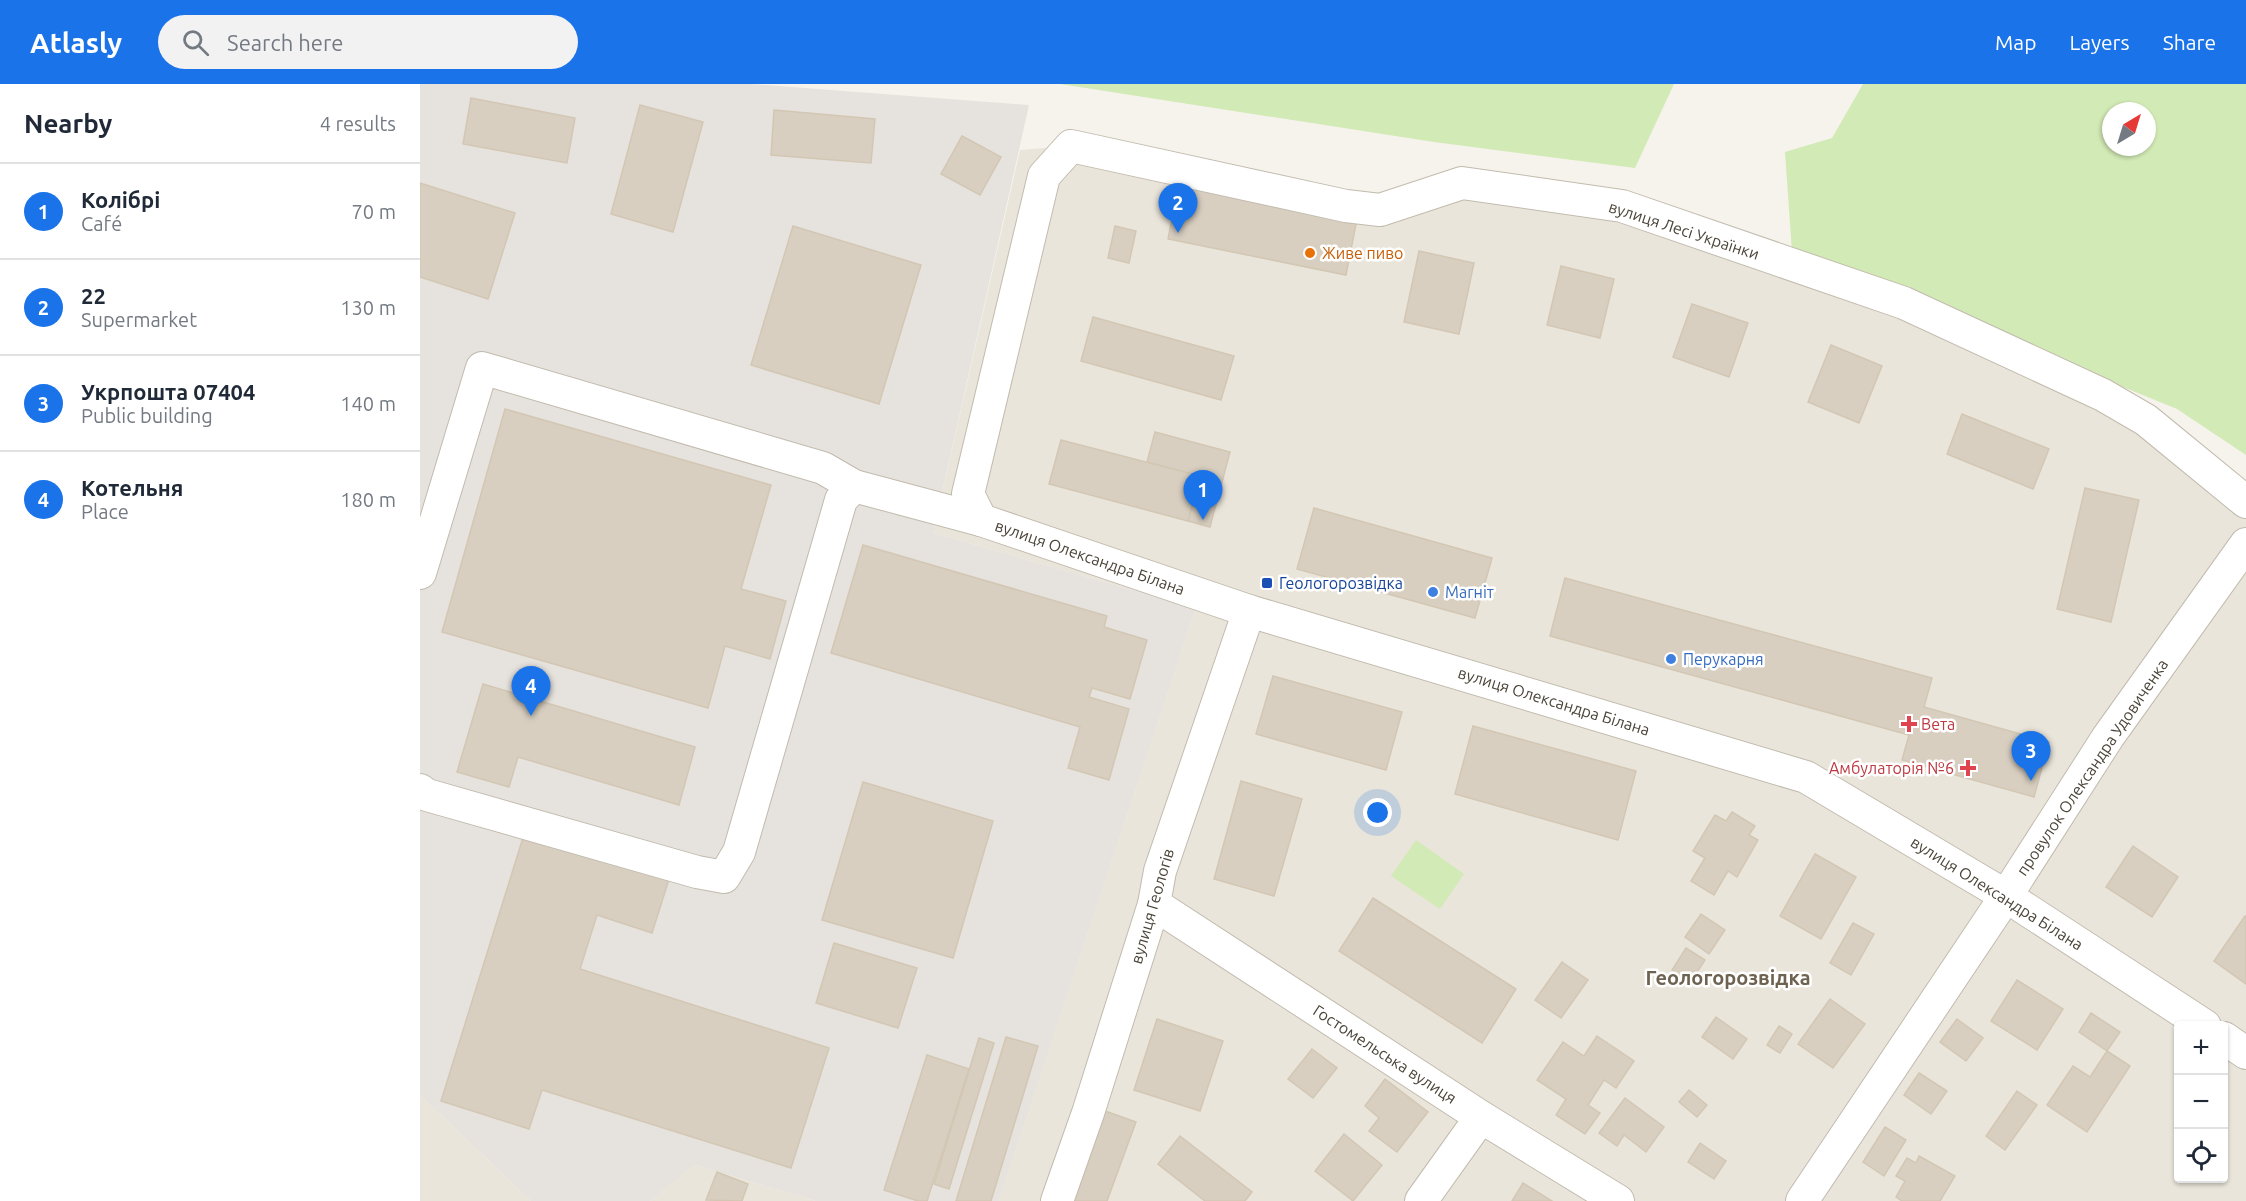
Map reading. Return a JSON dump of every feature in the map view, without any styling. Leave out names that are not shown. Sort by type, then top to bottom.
[{"type":"street","name":"вулиця Лесі Українки","points":[[981,520],[968,494],[973,471],[1044,176],[1071,146],[1380,210],[1462,183],[1622,206],[1904,303],[2103,395],[2146,420],[2246,502]]},
{"type":"street","name":"вулиця Олександра Білана","points":[[420,573],[482,368],[823,468],[854,486],[981,520],[1249,611],[1806,777],[2006,896],[2197,1021]]},
{"type":"street","points":[[420,790],[427,795],[697,872],[724,877],[739,852],[841,500],[854,486]]},
{"type":"street","name":"провулок Олександра Удовиченка","points":[[1802,1201],[2006,896],[2108,737],[2246,544]]},
{"type":"street","name":"вулиця Геологів","points":[[1057,1201],[1088,1113],[1154,904],[1160,871],[1249,611]]},
{"type":"street","name":"Гостомельська вулиця","points":[[1154,904],[1481,1117],[1618,1201]]},
{"type":"street","points":[[2228,1041],[2246,1053]]},
{"type":"street","points":[[1421,1201],[1481,1117]]},
{"type":"shaded area","points":[[420,84],[751,84],[1029,105],[933,533],[1196,608],[999,1201],[816,1201],[695,1165],[650,1201],[531,1201],[420,1095]]},
{"type":"shaded area","points":[[1071,146],[1346,206],[1462,183],[1622,206],[2103,395],[2246,502],[2246,1201],[999,1201],[1196,608],[933,533],[1020,150]]},
{"type":"shaded area","points":[[420,1095],[531,1201],[420,1201]]},
{"type":"shaded area","points":[[695,1165],[816,1201],[650,1201]]},
{"type":"green space","points":[[1060,84],[1674,84],[1635,168],[1434,142]]},
{"type":"green space","points":[[1863,84],[2246,84],[2246,455],[2177,409],[1792,252],[1785,152],[1832,138]]},
{"type":"green space","points":[[1416,840],[1464,874],[1440,909],[1391,876]]},
{"type":"building","points":[[471,98],[575,118],[567,163],[463,144]]},
{"type":"building","points":[[640,105],[703,122],[673,232],[611,214]]},
{"type":"building","points":[[774,110],[875,119],[871,163],[771,155]]},
{"type":"building","points":[[962,136],[1001,157],[980,195],[941,174]]},
{"type":"building","points":[[420,183],[515,213],[488,299],[420,277]]},
{"type":"building","points":[[1179,184],[1357,219],[1346,275],[1168,239]]},
{"type":"building","points":[[793,226],[921,265],[879,404],[751,365]]},
{"type":"building","points":[[1115,226],[1136,231],[1129,263],[1108,258]]},
{"type":"building","points":[[1419,251],[1474,263],[1459,334],[1404,322]]},
{"type":"building","points":[[1561,266],[1614,279],[1600,338],[1547,325]]},
{"type":"building","points":[[1692,304],[1748,323],[1729,377],[1673,357]]},
{"type":"building","points":[[1093,317],[1234,356],[1221,400],[1081,361]]},
{"type":"building","points":[[1831,345],[1882,366],[1859,423],[1808,402]]},
{"type":"building","points":[[505,409],[771,485],[741,589],[786,601],[770,659],[725,646],[708,708],[442,632]]},
{"type":"building","points":[[1962,414],[2049,449],[2033,489],[1947,454]]},
{"type":"building","points":[[1155,432],[1230,452],[1210,527],[1188,521],[1200,476],[1147,462]]},
{"type":"building","points":[[1061,440],[1200,476],[1188,521],[1049,484]]},
{"type":"building","points":[[2085,488],[2139,500],[2111,622],[2057,609]]},
{"type":"building","points":[[1314,508],[1492,558],[1475,618],[1297,569]]},
{"type":"building","points":[[863,545],[1107,616],[1104,627],[1147,640],[1130,699],[1092,688],[1089,697],[1129,709],[1109,780],[1068,768],[1080,727],[831,653]]},
{"type":"building","points":[[1565,578],[1932,678],[1924,707],[2049,742],[2034,797],[1902,760],[1909,735],[1550,636]]},
{"type":"building","points":[[1273,676],[1402,712],[1386,770],[1256,734]]},
{"type":"building","points":[[483,684],[695,747],[679,805],[518,757],[509,787],[457,772]]},
{"type":"building","points":[[1473,726],[1636,771],[1618,840],[1455,794]]},
{"type":"building","points":[[1241,781],[1302,799],[1274,896],[1214,879]]},
{"type":"building","points":[[863,782],[993,821],[953,958],[822,920]]},
{"type":"building","points":[[1732,812],[1755,826],[1749,835],[1758,840],[1737,877],[1728,871],[1714,895],[1691,881],[1705,858],[1693,851],[1715,815],[1726,821]]},
{"type":"building","points":[[526,828],[671,873],[652,933],[597,915],[580,969],[829,1048],[791,1168],[542,1090],[529,1129],[441,1101]]},
{"type":"building","points":[[2133,846],[2178,877],[2152,917],[2106,887]]},
{"type":"building","points":[[1815,854],[1856,877],[1821,939],[1780,916]]},
{"type":"building","points":[[1373,898],[1516,989],[1482,1043],[1339,951]]},
{"type":"building","points":[[1701,914],[1725,930],[1709,954],[1685,937]]},
{"type":"building","points":[[2246,916],[2246,984],[2214,961]]},
{"type":"building","points":[[1853,923],[1874,934],[1851,975],[1830,963]]},
{"type":"building","points":[[834,943],[917,968],[898,1028],[816,1003]]},
{"type":"building","points":[[1686,948],[1705,960],[1690,983],[1672,970]]},
{"type":"building","points":[[1562,962],[1588,980],[1561,1018],[1535,1000]]},
{"type":"building","points":[[2017,980],[2063,1009],[2037,1050],[1991,1021]]},
{"type":"building","points":[[1830,999],[1865,1024],[1833,1068],[1798,1044]]},
{"type":"building","points":[[2091,1013],[2120,1032],[2107,1051],[2079,1032]]},
{"type":"building","points":[[1716,1017],[1747,1039],[1733,1059],[1702,1037]]},
{"type":"building","points":[[1157,1019],[1223,1041],[1200,1111],[1134,1090]]},
{"type":"building","points":[[1957,1019],[1983,1038],[1966,1061],[1940,1042]]},
{"type":"building","points":[[1779,1026],[1792,1034],[1780,1053],[1767,1045]]},
{"type":"building","points":[[1597,1036],[1634,1061],[1616,1088],[1604,1080],[1588,1105],[1600,1113],[1585,1134],[1556,1115],[1566,1099],[1537,1080],[1563,1042],[1584,1056]]},
{"type":"building","points":[[1006,1037],[1038,1046],[991,1201],[956,1201]]},
{"type":"building","points":[[979,1038],[994,1043],[949,1189],[934,1184]]},
{"type":"building","points":[[1312,1049],[1337,1068],[1313,1098],[1288,1079]]},
{"type":"building","points":[[2107,1051],[2130,1066],[2087,1132],[2047,1105],[2073,1066],[2090,1077]]},
{"type":"building","points":[[927,1055],[969,1069],[927,1201],[918,1201],[884,1190]]},
{"type":"building","points":[[1919,1073],[1947,1091],[1931,1114],[1904,1095]]},
{"type":"building","points":[[1385,1079],[1428,1112],[1397,1152],[1369,1131],[1379,1118],[1365,1106]]},
{"type":"building","points":[[1689,1090],[1707,1105],[1697,1117],[1679,1102]]},
{"type":"building","points":[[2017,1091],[2037,1105],[2005,1150],[1986,1136]]},
{"type":"building","points":[[1625,1098],[1664,1127],[1646,1152],[1624,1135],[1617,1146],[1599,1133]]},
{"type":"building","points":[[1105,1111],[1136,1122],[1107,1201],[1072,1201]]},
{"type":"building","points":[[1885,1127],[1906,1140],[1884,1176],[1863,1162]]},
{"type":"building","points":[[1344,1134],[1382,1165],[1353,1201],[1315,1171]]},
{"type":"building","points":[[1180,1136],[1252,1192],[1245,1201],[1205,1201],[1158,1164]]},
{"type":"building","points":[[1700,1143],[1726,1161],[1714,1179],[1688,1162]]},
{"type":"building","points":[[1919,1156],[1955,1176],[1940,1201],[1902,1201],[1896,1197],[1905,1181],[1896,1176],[1907,1158],[1916,1163]]},
{"type":"building","points":[[717,1172],[748,1184],[742,1201],[706,1200]]},
{"type":"building","points":[[1523,1183],[1552,1201],[1512,1201]]},
{"type":"place","name":"22","points":[[1178,233]]},
{"type":"place","name":"Живе пиво","points":[[1310,253]]},
{"type":"place","name":"Колібрі","points":[[1203,520]]},
{"type":"place","name":"Геологорозвідка","points":[[1267,583]]},
{"type":"place","name":"Магніт","points":[[1433,592]]},
{"type":"place","name":"Перукарня","points":[[1671,659]]},
{"type":"place","name":"Котельня","points":[[531,716]]},
{"type":"place","name":"Вета","points":[[1909,724]]},
{"type":"place","name":"Амбулаторія №6","points":[[1968,768]]},
{"type":"place","name":"Укрпошта 07404","points":[[2031,781]]},
{"type":"district","name":"Геологорозвідка","points":[[1728,977]]}]
